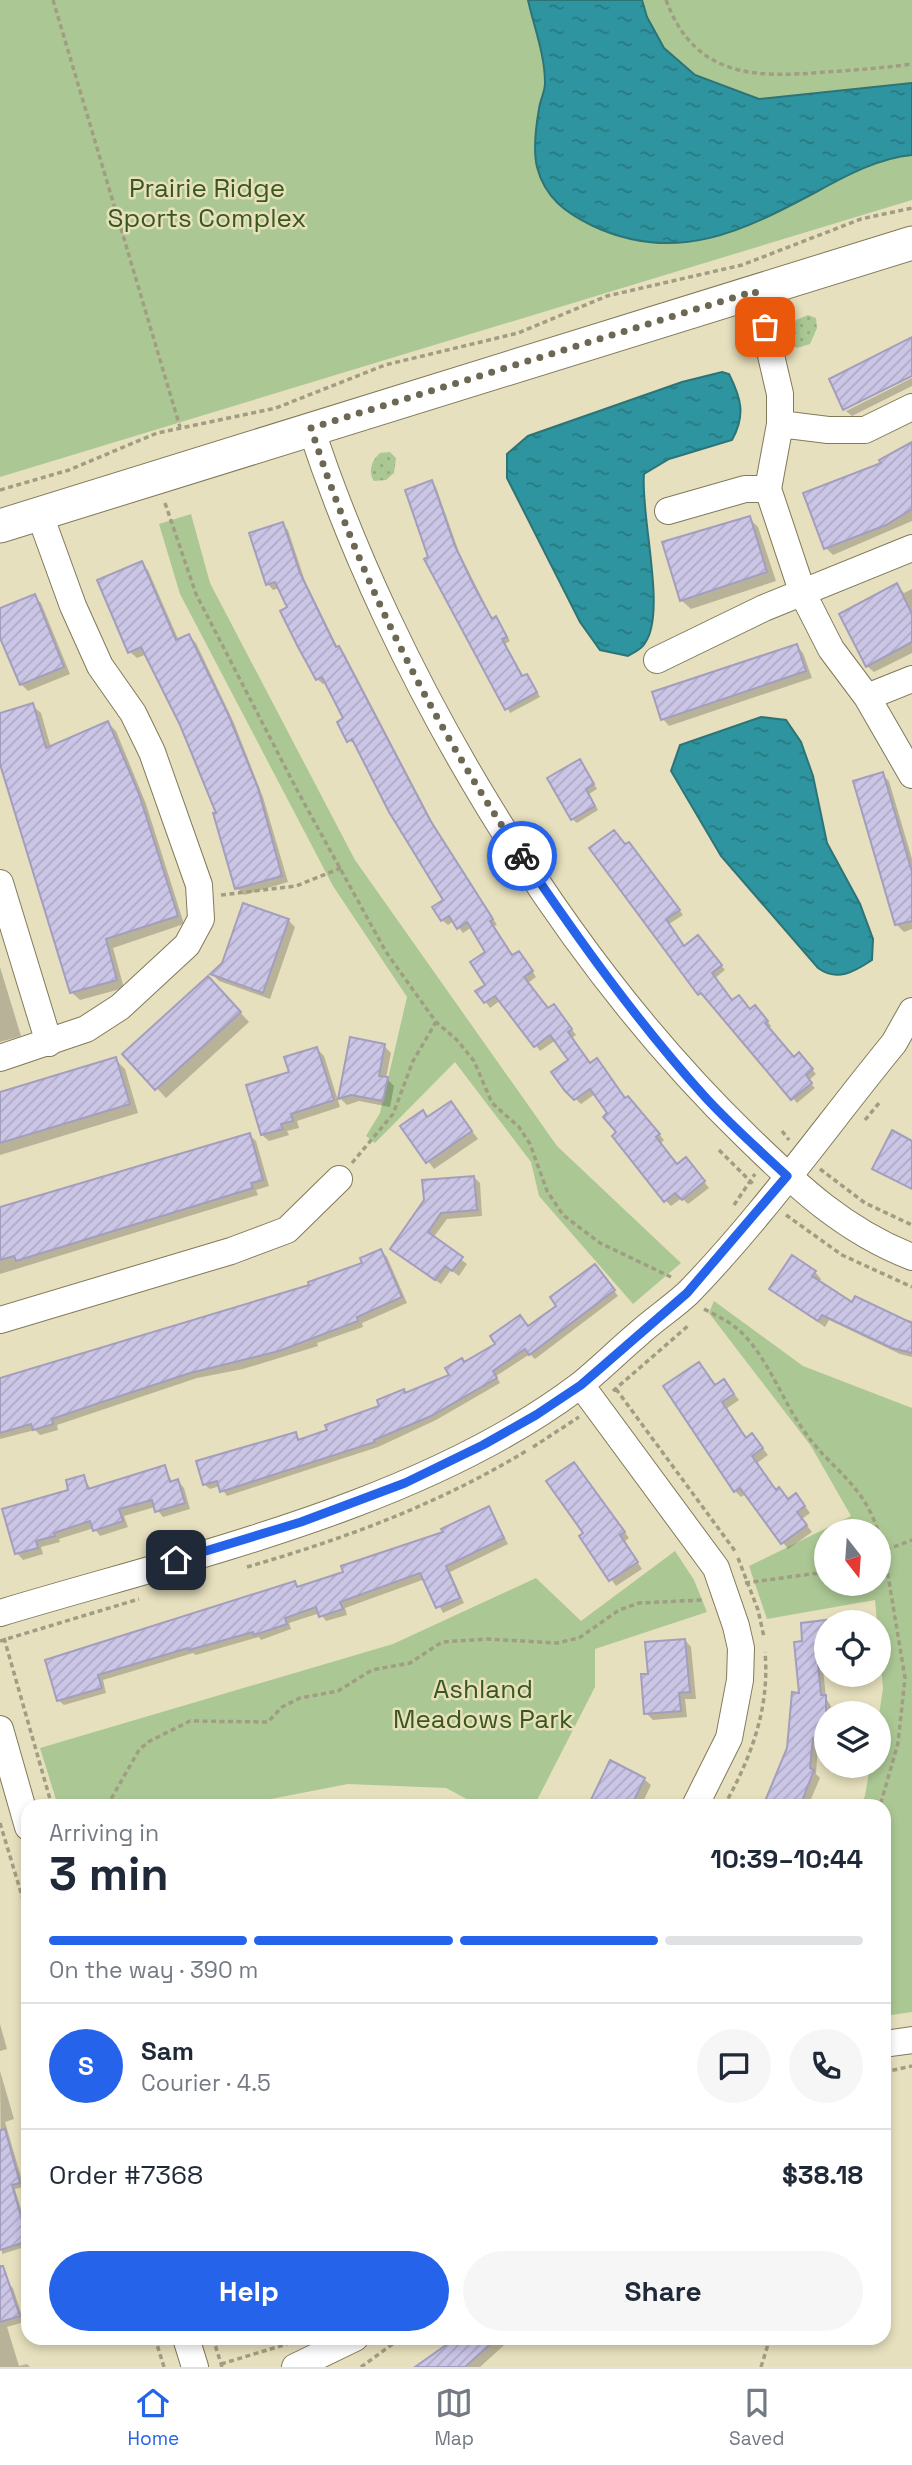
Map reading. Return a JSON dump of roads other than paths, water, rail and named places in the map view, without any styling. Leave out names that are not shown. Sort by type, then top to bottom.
[{"type":"main road","points":[[0,526],[912,243]]},
{"type":"street","points":[[755,291],[780,394],[780,424],[768,489],[803,594],[831,649],[867,697],[912,775]]},
{"type":"street","points":[[780,424],[828,430],[865,430],[912,407]]},
{"type":"street","points":[[311,428],[343,523],[368,579],[481,792],[558,910],[643,1024],[707,1099],[824,1209],[859,1233],[912,1257]]},
{"type":"street","points":[[668,511],[745,489],[768,489]]},
{"type":"street","points":[[0,1058],[86,1029],[120,1007],[196,933],[201,919],[201,896],[152,752],[133,713],[100,666],[73,606],[40,515]]},
{"type":"street","points":[[657,660],[764,608],[912,548]]},
{"type":"street","points":[[867,697],[912,679]]},
{"type":"street","points":[[0,883],[49,1043]]},
{"type":"street","points":[[0,1614],[301,1522],[425,1475],[483,1445],[581,1385],[679,1285],[797,1146],[903,1050],[912,1011]]},
{"type":"street","points":[[0,1320],[231,1251],[287,1230],[339,1179]]},
{"type":"street","points":[[581,1385],[716,1568],[715,1596],[741,1647],[739,1691],[729,1738],[698,1799]]},
{"type":"street","points":[[0,1729],[21,1802]]},
{"type":"street","points":[[891,2043],[912,2040]]},
{"type":"street","points":[[193,2345],[213,2366]]},
{"type":"street","points":[[295,2367],[341,2345]]},
{"type":"water","points":[[528,0],[642,0],[647,17],[664,48],[695,75],[759,99],[912,83],[912,155],[864,168],[763,219],[709,238],[681,243],[653,243],[624,237],[593,226],[574,216],[551,196],[537,167],[535,138],[545,73]]},
{"type":"water","points":[[722,372],[729,374],[740,407],[739,423],[732,440],[669,459],[644,474],[654,609],[651,629],[645,643],[628,656],[600,650],[580,622],[507,478],[507,454],[528,436],[682,382]]},
{"type":"water","points":[[761,717],[786,720],[801,742],[813,776],[827,843],[860,904],[873,939],[872,960],[845,974],[832,974],[818,968],[721,856],[671,771],[680,745]]},
{"type":"park label","name":"Prairie Ridge Sports Complex","points":[[207,203]]},
{"type":"park label","name":"Ashland Meadows Park","points":[[483,1704]]}]
